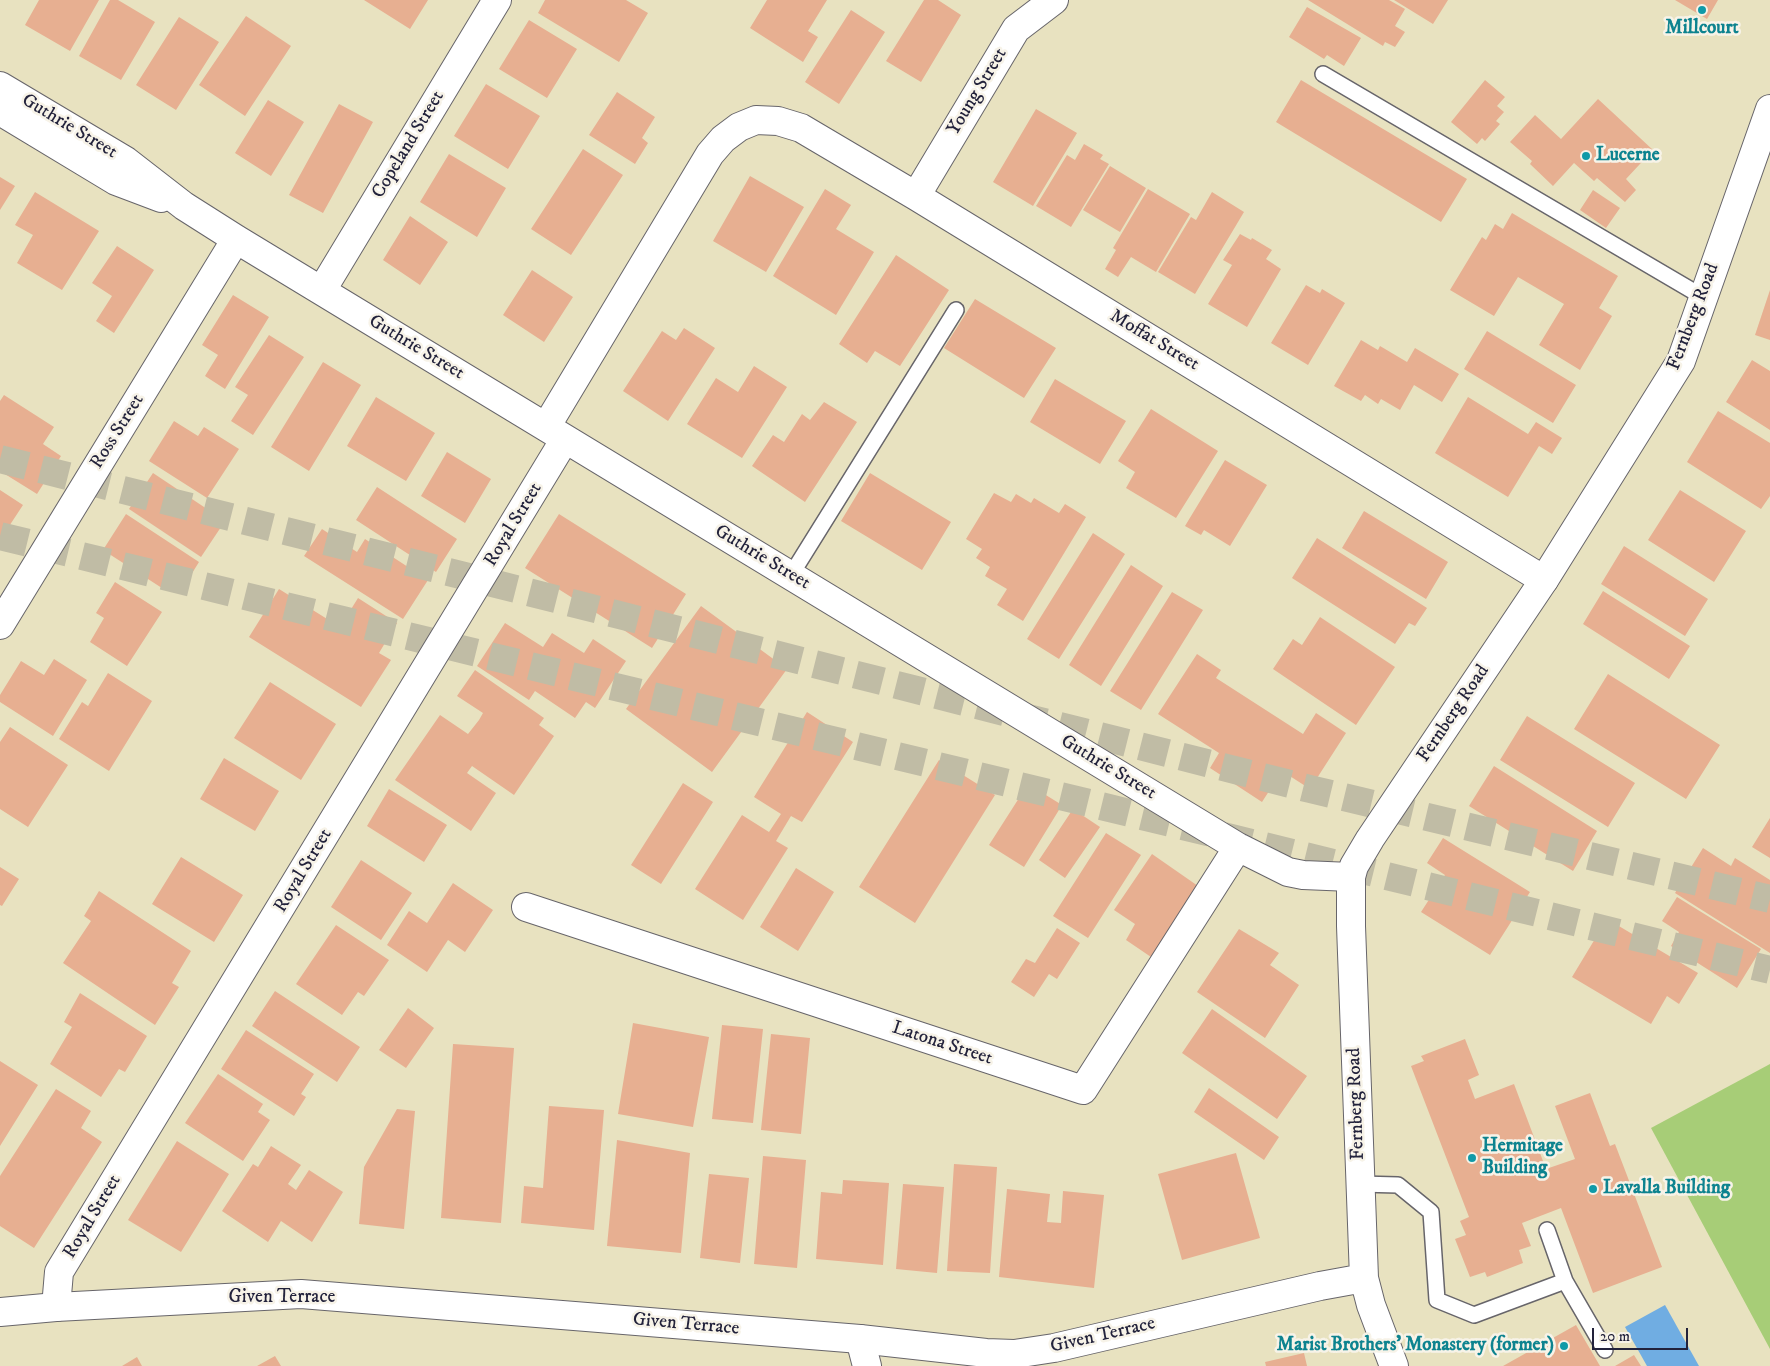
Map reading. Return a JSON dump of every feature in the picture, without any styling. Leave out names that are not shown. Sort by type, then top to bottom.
[{"type":"street","name":"Copeland Street","points":[[322,290],[497,0]]},
{"type":"street","name":"Young Street","points":[[916,196],[1016,29],[1054,0]]},
{"type":"street","name":"Guthrie Street","points":[[0,86],[126,161],[184,206],[236,239],[1238,847],[1288,872],[1303,875],[1351,877]]},
{"type":"street","name":"Fernberg Road","points":[[1394,1366],[1364,1278],[1351,926],[1351,877],[1354,866],[1370,839],[1544,580],[1681,361],[1770,109]]},
{"type":"street","name":"Guthrie Street","points":[[0,112],[116,181],[184,206]]},
{"type":"street","name":"Moffat Street","points":[[756,120],[778,121],[801,128],[916,196],[1544,580]]},
{"type":"street","name":"Royal Street","points":[[56,1307],[59,1272],[556,433],[710,154],[723,139],[739,127],[756,120]]},
{"type":"street","name":"Ross Street","points":[[0,625],[236,239]]},
{"type":"street","name":"Latona Street","points":[[526,907],[1083,1090],[1238,847]]},
{"type":"street","name":"Given Terrace","points":[[0,1312],[56,1307],[301,1294],[860,1339],[986,1353],[1015,1360],[1054,1348],[1320,1286],[1364,1278]]},
{"type":"street","points":[[860,1339],[867,1366]]},
{"type":"lane","points":[[1323,74],[1703,298]]},
{"type":"lane","points":[[791,575],[956,310]]},
{"type":"lane","points":[[1360,1184],[1398,1185],[1431,1212],[1437,1300],[1474,1314],[1565,1281]]},
{"type":"lane","points":[[1547,1230],[1565,1281],[1605,1350]]},
{"type":"green space","points":[[1770,1064],[1770,1349],[1651,1128]]},
{"type":"water","points":[[1665,1305],[1699,1366],[1647,1366],[1625,1327]]},
{"type":"building","points":[[39,0],[99,0],[70,51],[25,25]]},
{"type":"building","points":[[110,0],[118,0],[155,22],[121,80],[79,56]]},
{"type":"building","points":[[364,0],[428,0],[410,29]]},
{"type":"building","points":[[545,0],[626,0],[648,13],[619,62],[538,13]]},
{"type":"building","points":[[767,0],[827,0],[808,31],[818,37],[803,62],[750,28]]},
{"type":"building","points":[[924,0],[938,0],[961,15],[921,82],[886,61]]},
{"type":"building","points":[[1308,0],[1389,0],[1405,9],[1395,26],[1405,32],[1395,47],[1385,42],[1383,46]]},
{"type":"building","points":[[1394,0],[1448,0],[1433,24]]},
{"type":"building","name":"Millcourt","points":[[1675,0],[1718,0],[1707,19]]},
{"type":"building","points":[[1307,7],[1361,38],[1344,66],[1327,55],[1324,59],[1289,37]]},
{"type":"building","points":[[851,10],[885,32],[839,104],[805,82]]},
{"type":"building","points":[[246,16],[291,46],[245,116],[199,85]]},
{"type":"building","points":[[179,17],[219,42],[176,110],[136,85]]},
{"type":"building","points":[[529,20],[577,49],[547,98],[499,69]]},
{"type":"building","points":[[1301,80],[1467,179],[1441,222],[1276,122]]},
{"type":"building","points":[[1485,80],[1505,97],[1497,106],[1504,112],[1496,121],[1500,124],[1485,141],[1482,138],[1477,144],[1451,122]]},
{"type":"building","points":[[486,84],[540,116],[508,169],[454,136]]},
{"type":"building","points":[[617,92],[655,117],[642,138],[648,143],[635,164],[589,135]]},
{"type":"building","name":"Lucerne","points":[[1598,99],[1653,150],[1626,179],[1636,190],[1625,202],[1597,178],[1594,181],[1574,163],[1553,186],[1530,164],[1532,161],[1510,142],[1535,115],[1561,139]]},
{"type":"building","points":[[268,100],[304,122],[271,176],[235,153]]},
{"type":"building","points":[[339,104],[373,122],[323,213],[289,195]]},
{"type":"building","points":[[1036,109],[1077,133],[1033,206],[993,182]]},
{"type":"building","points":[[1084,144],[1103,155],[1100,159],[1109,164],[1071,227],[1036,206],[1067,155],[1075,160]]},
{"type":"building","points":[[583,149],[623,175],[571,255],[531,229]]},
{"type":"building","points":[[449,154],[506,188],[477,237],[420,202]]},
{"type":"building","points":[[1110,166],[1146,188],[1120,232],[1083,210]]},
{"type":"building","points":[[750,176],[804,207],[766,272],[713,241]]},
{"type":"building","points":[[0,177],[15,186],[0,210]]},
{"type":"building","points":[[825,189],[851,205],[836,229],[874,252],[836,315],[773,276]]},
{"type":"building","points":[[1148,189],[1190,214],[1156,272],[1131,257],[1118,277],[1105,269],[1116,250],[1113,248]]},
{"type":"building","points":[[1593,190],[1620,208],[1606,228],[1580,210]]},
{"type":"building","points":[[35,192],[99,231],[62,290],[17,263],[33,235],[15,225]]},
{"type":"building","points":[[1212,192],[1244,212],[1195,294],[1158,272],[1191,217],[1196,220]]},
{"type":"building","points":[[1512,213],[1618,276],[1599,308],[1612,316],[1580,370],[1539,345],[1564,304],[1518,277],[1494,316],[1450,290],[1482,237],[1486,240],[1495,224],[1503,229]]},
{"type":"building","points":[[410,216],[448,242],[420,285],[383,260]]},
{"type":"building","points":[[1240,234],[1251,240],[1252,238],[1272,250],[1266,259],[1281,269],[1247,327],[1208,304],[1232,265],[1223,260]]},
{"type":"building","points":[[117,246],[154,270],[114,333],[96,321],[112,296],[92,283]]},
{"type":"building","points":[[896,255],[949,290],[900,366],[875,351],[867,363],[839,344]]},
{"type":"building","points":[[532,270],[573,297],[544,342],[503,315]]},
{"type":"building","points":[[1306,285],[1320,293],[1322,289],[1345,303],[1308,365],[1271,343]]},
{"type":"building","points":[[1770,290],[1770,340],[1755,335]]},
{"type":"building","points":[[233,295],[269,317],[225,389],[205,376],[218,355],[202,345]]},
{"type":"building","points":[[975,299],[1056,348],[1024,398],[944,348]]},
{"type":"building","points":[[684,328],[715,348],[668,421],[623,391],[662,331],[676,340]]},
{"type":"building","points":[[1487,331],[1576,385],[1553,423],[1464,369]]},
{"type":"building","points":[[269,335],[304,357],[253,435],[231,421],[248,395],[235,387]]},
{"type":"building","points":[[1361,340],[1378,350],[1380,346],[1407,362],[1415,348],[1459,374],[1442,402],[1414,385],[1400,410],[1381,399],[1378,404],[1365,395],[1361,401],[1334,386]]},
{"type":"building","points":[[1752,360],[1770,371],[1770,430],[1726,402]]},
{"type":"building","points":[[323,362],[361,385],[309,471],[271,447]]},
{"type":"building","points":[[754,366],[787,387],[742,458],[687,424],[716,378],[738,392]]},
{"type":"building","points":[[1055,379],[1126,421],[1100,464],[1030,422]]},
{"type":"building","points":[[4,395],[54,427],[43,444],[61,456],[37,494],[0,471],[0,401]]},
{"type":"building","points":[[376,397],[435,433],[406,481],[347,446]]},
{"type":"building","points":[[1468,397],[1528,434],[1536,422],[1562,438],[1552,454],[1539,446],[1508,497],[1435,453]]},
{"type":"building","points":[[824,402],[857,422],[805,502],[752,466],[773,435],[784,442],[802,414],[810,420]]},
{"type":"building","points":[[1151,409],[1218,451],[1176,518],[1126,488],[1135,472],[1118,461]]},
{"type":"building","points":[[1718,411],[1770,443],[1770,496],[1761,509],[1687,462]]},
{"type":"building","points":[[174,421],[198,436],[204,427],[239,449],[207,498],[149,461]]},
{"type":"building","points":[[447,452],[491,479],[465,523],[421,496]]},
{"type":"building","points":[[1225,460],[1267,485],[1230,546],[1204,530],[1201,535],[1185,526]]},
{"type":"building","points":[[153,473],[225,521],[201,557],[129,509]]},
{"type":"building","points":[[870,473],[951,522],[922,570],[841,521]]},
{"type":"building","points":[[377,487],[457,539],[436,572],[356,520]]},
{"type":"building","points":[[0,490],[23,505],[0,540]]},
{"type":"building","points":[[1680,490],[1746,531],[1714,582],[1648,540]]},
{"type":"building","points":[[994,493],[1011,502],[1016,494],[1031,503],[1034,498],[1059,513],[1065,504],[1086,517],[1023,621],[997,605],[1007,589],[985,576],[990,567],[976,558],[982,549],[966,539]]},
{"type":"building","points":[[1364,511],[1448,562],[1426,599],[1342,548]]},
{"type":"building","points":[[126,514],[199,562],[181,591],[165,590],[103,550]]},
{"type":"building","points":[[559,514],[686,594],[652,648],[525,568]]},
{"type":"building","points":[[322,529],[357,552],[365,539],[428,580],[403,619],[304,556]]},
{"type":"building","points":[[1093,533],[1125,554],[1059,659],[1027,639]]},
{"type":"building","points":[[1317,538],[1427,608],[1415,626],[1409,623],[1395,644],[1292,578]]},
{"type":"building","points":[[1624,546],[1708,599],[1685,636],[1601,584]]},
{"type":"building","points":[[1131,565],[1163,586],[1101,686],[1069,665]]},
{"type":"building","points":[[115,582],[162,612],[127,666],[90,642],[104,618],[96,613]]},
{"type":"building","points":[[279,589],[340,627],[358,598],[397,623],[379,653],[391,660],[361,707],[249,637]]},
{"type":"building","points":[[1603,591],[1690,646],[1669,679],[1583,624]]},
{"type":"building","points":[[1172,592],[1203,610],[1141,710],[1110,691]]},
{"type":"building","points":[[701,606],[787,669],[712,772],[626,709]]},
{"type":"building","points":[[1320,617],[1395,667],[1356,725],[1273,669],[1293,639],[1302,645]]},
{"type":"building","points":[[505,623],[543,647],[552,633],[584,653],[593,639],[626,661],[595,708],[586,702],[575,718],[535,691],[529,700],[477,666]]},
{"type":"building","points":[[1197,654],[1221,670],[1216,678],[1303,734],[1316,713],[1346,733],[1310,789],[1282,771],[1262,802],[1210,768],[1219,753],[1158,714]]},
{"type":"building","points":[[54,659],[87,680],[53,736],[0,702],[0,695],[21,661],[44,675]]},
{"type":"building","points":[[475,670],[544,718],[539,725],[554,736],[514,795],[472,766],[467,773],[496,793],[471,831],[395,780],[440,715],[468,734],[479,720],[483,713],[457,696]]},
{"type":"building","points":[[108,673],[152,701],[109,771],[59,739],[82,702],[88,706]]},
{"type":"building","points":[[1608,674],[1720,745],[1686,799],[1574,729]]},
{"type":"building","points":[[270,682],[336,724],[301,780],[234,738]]},
{"type":"building","points":[[807,712],[853,742],[802,822],[791,816],[776,841],[788,848],[743,920],[695,889],[742,815],[769,832],[781,814],[754,797]]},
{"type":"building","points":[[1527,716],[1635,783],[1608,827],[1500,760]]},
{"type":"building","points":[[10,727],[68,765],[28,827],[0,809],[0,742]]},
{"type":"building","points":[[224,758],[279,791],[255,831],[200,799]]},
{"type":"building","points":[[939,760],[995,795],[915,923],[859,887]]},
{"type":"building","points":[[1494,766],[1597,831],[1573,871],[1469,806]]},
{"type":"building","points":[[683,783],[713,802],[661,884],[631,865]]},
{"type":"building","points":[[1028,784],[1062,805],[1024,867],[989,845]]},
{"type":"building","points":[[389,789],[447,825],[424,862],[367,826]]},
{"type":"building","points":[[1073,809],[1100,827],[1065,878],[1039,860]]},
{"type":"building","points":[[1770,818],[1770,858],[1752,847]]},
{"type":"building","points":[[1106,833],[1141,855],[1088,938],[1053,916]]},
{"type":"building","points":[[1443,838],[1530,892],[1490,955],[1421,912],[1445,875],[1427,863]]},
{"type":"building","points":[[1703,848],[1731,866],[1735,858],[1770,880],[1770,953],[1675,893]]},
{"type":"building","points":[[1152,854],[1198,886],[1151,957],[1126,940],[1135,924],[1114,910]]},
{"type":"building","points":[[181,857],[243,895],[214,942],[152,904]]},
{"type":"building","points":[[361,860],[412,893],[381,940],[331,907]]},
{"type":"building","points":[[0,867],[19,879],[2,906],[0,905]]},
{"type":"building","points":[[796,868],[834,892],[798,951],[760,927]]},
{"type":"building","points":[[453,883],[493,910],[465,952],[448,940],[427,972],[387,945],[409,911],[427,923]]},
{"type":"building","points":[[99,891],[191,951],[172,983],[179,987],[155,1025],[63,963],[91,921],[84,916]]},
{"type":"building","points":[[1677,897],[1761,949],[1737,988],[1671,946],[1679,932],[1662,921]]},
{"type":"building","points":[[1607,919],[1698,973],[1679,1004],[1667,996],[1651,1024],[1572,977]]},
{"type":"building","points":[[336,925],[389,960],[364,996],[358,992],[342,1015],[296,984]]},
{"type":"building","points":[[1057,928],[1080,943],[1057,979],[1049,974],[1034,997],[1011,982],[1026,959],[1035,963]]},
{"type":"building","points":[[1239,929],[1279,953],[1270,965],[1299,985],[1265,1038],[1197,992]]},
{"type":"building","points":[[275,991],[360,1047],[337,1082],[252,1026]]},
{"type":"building","points":[[80,993],[147,1036],[125,1072],[119,1069],[101,1097],[50,1064],[72,1027],[64,1022]]},
{"type":"building","points":[[408,1008],[434,1028],[406,1068],[379,1050]]},
{"type":"building","points":[[1212,1009],[1307,1076],[1277,1119],[1182,1053]]},
{"type":"building","points":[[633,1023],[709,1037],[693,1127],[618,1114]]},
{"type":"building","points":[[722,1025],[763,1029],[753,1123],[712,1119]]},
{"type":"building","points":[[246,1030],[314,1074],[301,1094],[306,1097],[294,1116],[221,1069]]},
{"type":"building","points":[[771,1034],[810,1038],[801,1134],[761,1130]]},
{"type":"building","points":[[1465,1039],[1479,1075],[1468,1080],[1475,1099],[1514,1084],[1546,1169],[1575,1159],[1555,1106],[1590,1093],[1610,1146],[1615,1144],[1662,1267],[1593,1293],[1561,1208],[1522,1223],[1531,1246],[1519,1250],[1523,1263],[1487,1277],[1485,1272],[1470,1277],[1455,1239],[1466,1235],[1460,1221],[1469,1217],[1411,1066],[1424,1061],[1421,1056]]},
{"type":"building","points":[[453,1044],[514,1048],[501,1223],[441,1218]]},
{"type":"building","points":[[0,1061],[38,1085],[0,1146]]},
{"type":"building","points":[[218,1074],[263,1104],[258,1112],[270,1120],[243,1161],[185,1123]]},
{"type":"building","points":[[1209,1088],[1279,1137],[1264,1160],[1194,1112]]},
{"type":"building","points":[[56,1089],[91,1111],[81,1128],[102,1142],[34,1248],[0,1226],[0,1176]]},
{"type":"building","points":[[549,1106],[604,1110],[594,1230],[521,1223],[524,1186],[543,1188]]},
{"type":"building","points":[[397,1109],[415,1111],[404,1229],[359,1224],[364,1167]]},
{"type":"building","points":[[617,1140],[690,1153],[681,1253],[607,1246]]},
{"type":"building","points":[[177,1141],[229,1174],[181,1252],[128,1220]]},
{"type":"building","points":[[271,1146],[301,1165],[288,1184],[296,1190],[309,1170],[343,1192],[312,1242],[281,1221],[268,1242],[222,1211],[253,1164],[258,1167]]},
{"type":"building","points":[[1236,1153],[1260,1238],[1182,1260],[1158,1174]]},
{"type":"building","points":[[763,1156],[806,1160],[797,1268],[754,1264]]},
{"type":"building","points":[[954,1164],[997,1167],[990,1273],[947,1271]]},
{"type":"building","points":[[709,1174],[749,1178],[740,1263],[700,1258]]},
{"type":"building","points":[[843,1180],[889,1183],[883,1265],[816,1259],[821,1192],[842,1194]]},
{"type":"building","points":[[903,1184],[944,1187],[937,1273],[896,1269]]},
{"type":"building","points":[[1007,1189],[1050,1194],[1047,1222],[1061,1223],[1063,1191],[1104,1195],[1094,1288],[999,1277]]},
{"type":"building","name":"Marist Brothers' Monastery (former)","points":[[1576,1325],[1600,1366],[1503,1366]]},
{"type":"building","points":[[1304,1353],[1307,1366],[1266,1366],[1265,1362]]},
{"type":"building","points":[[1634,1355],[1641,1366],[1615,1366]]},
{"type":"building","points":[[275,1356],[281,1366],[257,1366]]},
{"type":"building","points":[[137,1357],[142,1366],[122,1366]]},
{"type":"tunnel","points":[[0,459],[1310,789],[1770,899]]},
{"type":"tunnel","points":[[0,536],[1770,970]]},
{"type":"place","name":"Millcourt","points":[[1702,10]]},
{"type":"place","name":"Lucerne","points":[[1586,156]]},
{"type":"place","name":"Hermitage Building","points":[[1472,1158]]},
{"type":"place","name":"Lavalla Building","points":[[1593,1189]]},
{"type":"place","name":"Marist Brothers' Monastery (former)","points":[[1564,1346]]}]
